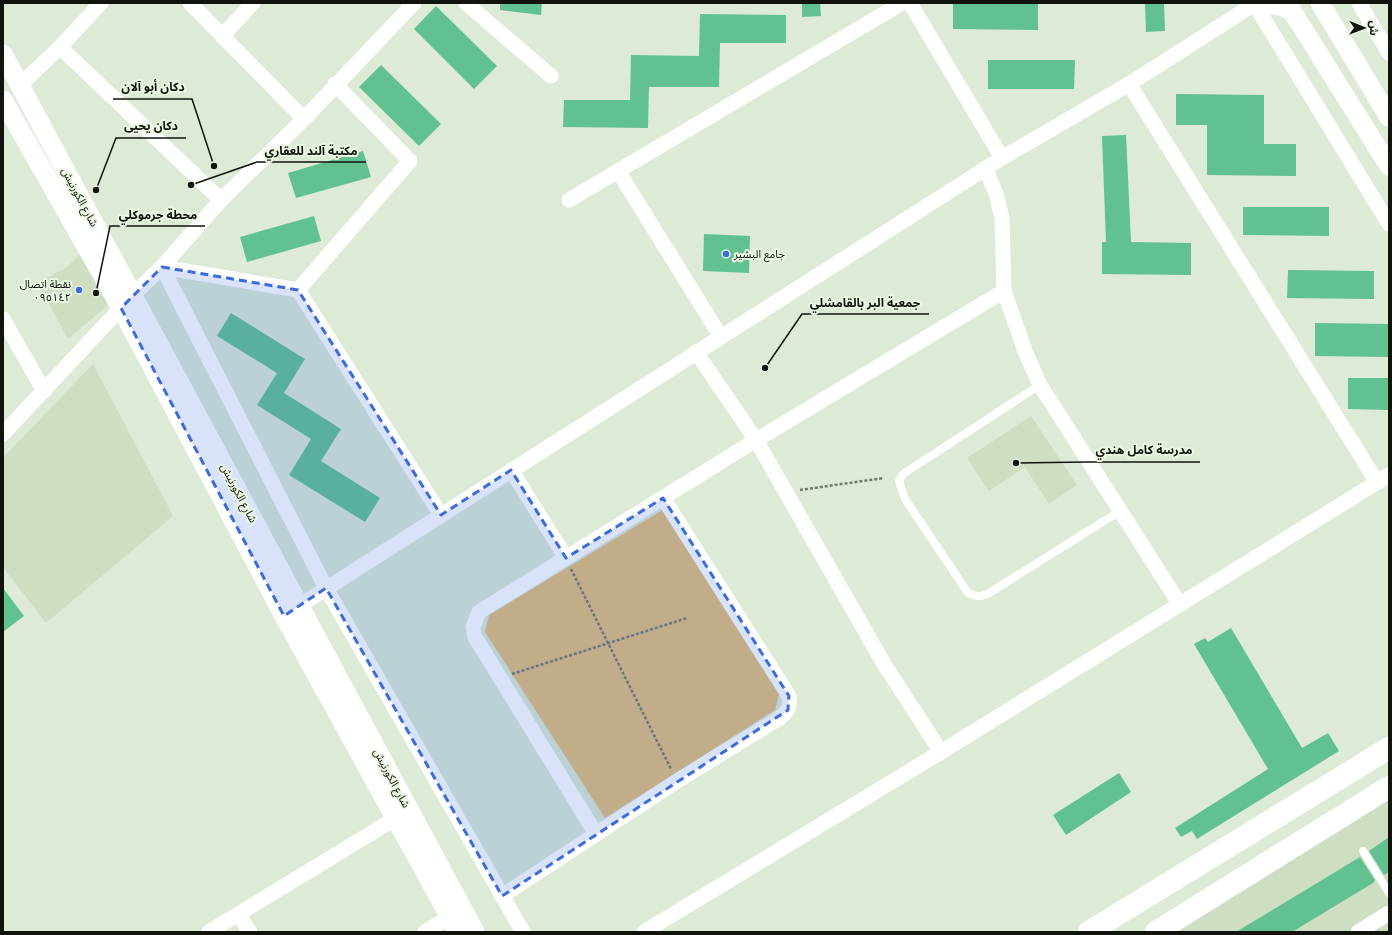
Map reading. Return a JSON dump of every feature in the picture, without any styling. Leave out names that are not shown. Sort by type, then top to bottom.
[{"type":"main road","points":[[1093,931],[1389,748]]},
{"type":"main road","points":[[1161,931],[1389,787]]},
{"type":"street","points":[[3,100],[60,46],[101,3]]},
{"type":"street","points":[[190,3],[304,119]]},
{"type":"street","points":[[222,36],[253,3]]},
{"type":"street","points":[[3,434],[127,301],[162,268],[221,200],[304,119],[335,84],[414,3]]},
{"type":"street","points":[[466,3],[551,76]]},
{"type":"street","points":[[569,200],[902,3]]},
{"type":"street","points":[[910,3],[1002,158]]},
{"type":"street","points":[[1320,3],[1389,117]]},
{"type":"street","points":[[1359,3],[1389,53]]},
{"type":"street","points":[[1255,4],[1389,224]]},
{"type":"street","points":[[284,616],[985,168],[1129,84],[1255,4],[1291,9],[1389,166]]},
{"type":"street","points":[[60,46],[221,200]]},
{"type":"street","name":"شارع الكورنيش","points":[[3,54],[20,85],[284,616],[454,924]]},
{"type":"street","points":[[298,290],[410,161],[335,84]]},
{"type":"street","points":[[644,932],[941,752],[1179,603],[1383,479],[1129,84]]},
{"type":"street","name":"شارع الكورنيش","points":[[3,100],[127,301],[300,605],[475,932]]},
{"type":"street","points":[[985,168],[997,196],[1002,219],[1004,290],[1025,351],[1040,385],[1179,603]]},
{"type":"street","points":[[618,171],[721,337]]},
{"type":"street","points":[[162,268],[298,290],[441,515]]},
{"type":"street","points":[[162,268],[326,588],[522,932]]},
{"type":"street","points":[[596,834],[475,637],[473,627],[476,616],[479,612],[756,440],[1004,290]]},
{"type":"street","points":[[3,319],[44,391]]},
{"type":"street","points":[[696,352],[756,440],[884,664],[941,752]]},
{"type":"street","points":[[511,470],[566,558]]},
{"type":"street","points":[[502,896],[677,781],[785,714],[790,706],[788,696],[663,498]]},
{"type":"street","points":[[209,932],[396,818]]},
{"type":"street","points":[[1358,932],[1389,913]]},
{"type":"street","points":[[238,914],[250,932]]},
{"type":"street","points":[[425,932],[454,924]]},
{"type":"lane","points":[[1040,385],[903,474],[899,481],[905,499],[968,593],[974,596],[982,596],[989,593],[1120,511]]},
{"type":"lane","points":[[1363,851],[1389,892]]},
{"type":"path","points":[[786,493],[884,478]]},
{"type":"path","points":[[566,558],[677,781]]},
{"type":"path","points":[[500,678],[687,618]]},
{"type":"highlighted area","points":[[162,267],[298,290],[441,515],[511,470],[566,558],[663,498],[789,696],[788,710],[502,896],[326,588],[284,616],[121,308]]},
{"type":"shaded area","points":[[80,254],[109,304],[68,339],[38,283],[67,267]]},
{"type":"shaded area","points":[[93,364],[173,516],[46,623],[3,567],[3,458]]},
{"type":"shaded area","points":[[1031,416],[1077,485],[1049,504],[1025,467],[989,491],[967,458]]},
{"type":"shaded area","points":[[666,508],[780,691],[775,710],[605,818],[485,632],[489,615]]},
{"type":"shaded area","points":[[1389,799],[1389,932],[1176,932]]},
{"type":"building","points":[[500,3],[542,3],[541,15],[500,10]]},
{"type":"building","points":[[802,3],[820,3],[821,16],[802,17]]},
{"type":"building","points":[[953,3],[1038,3],[1038,30],[953,29]]},
{"type":"building","points":[[1145,3],[1164,3],[1165,31],[1146,32]]},
{"type":"building","points":[[436,6],[497,66],[474,89],[414,29]]},
{"type":"building","points":[[700,14],[786,15],[786,43],[720,43],[719,87],[649,87],[648,128],[563,127],[564,100],[630,100],[631,55],[699,56]]},
{"type":"building","points":[[988,60],[1075,60],[1074,89],[988,89]]},
{"type":"building","points":[[381,65],[441,124],[419,146],[359,87]]},
{"type":"building","points":[[1176,94],[1264,95],[1264,144],[1296,144],[1296,176],[1207,175],[1207,125],[1176,125]]},
{"type":"building","points":[[1126,135],[1131,242],[1191,243],[1191,275],[1102,274],[1102,242],[1106,242],[1102,136]]},
{"type":"building","points":[[363,151],[371,177],[296,198],[288,173]]},
{"type":"building","points":[[1243,207],[1329,207],[1329,236],[1243,235]]},
{"type":"building","points":[[314,216],[321,241],[247,262],[240,237]]},
{"type":"building","name":"جامع البشير","points":[[704,234],[750,236],[749,273],[703,271]]},
{"type":"building","points":[[1288,270],[1374,271],[1374,299],[1287,298]]},
{"type":"building","points":[[231,313],[305,359],[284,393],[341,429],[321,461],[380,498],[365,522],[289,475],[311,439],[257,405],[277,373],[217,336]]},
{"type":"building","points":[[1315,323],[1389,324],[1389,357],[1315,356]]},
{"type":"building","points":[[1348,378],[1389,378],[1389,410],[1348,409]]},
{"type":"building","points":[[3,588],[24,616],[3,632]]},
{"type":"building","points":[[1231,628],[1302,748],[1328,733],[1339,751],[1197,839],[1192,831],[1181,837],[1175,828],[1268,769],[1194,644],[1205,638],[1208,642]]},
{"type":"building","points":[[1119,773],[1131,792],[1066,835],[1053,815]]},
{"type":"building","points":[[1389,837],[1389,872],[1384,875],[1369,851]]},
{"type":"building","points":[[1360,857],[1375,880],[1373,883],[1292,932],[1236,932]]},
{"type":"place","name":"دكان أبو آلان","points":[[214,166]]},
{"type":"place","name":"مكتبة آلند للعقاري","points":[[191,185]]},
{"type":"place","name":"دكان يحيى","points":[[96,190]]},
{"type":"place","name":"جامع البشير","points":[[726,254]]},
{"type":"place","name":"نقطة اتصال ٠٩٥١٤٢","points":[[79,290]]},
{"type":"place","name":"محطة جرموكلي","points":[[96,293]]},
{"type":"place","name":"جمعية البر بالقامشلي","points":[[765,368]]},
{"type":"place","name":"مدرسة كامل هندي","points":[[1016,463]]}]
